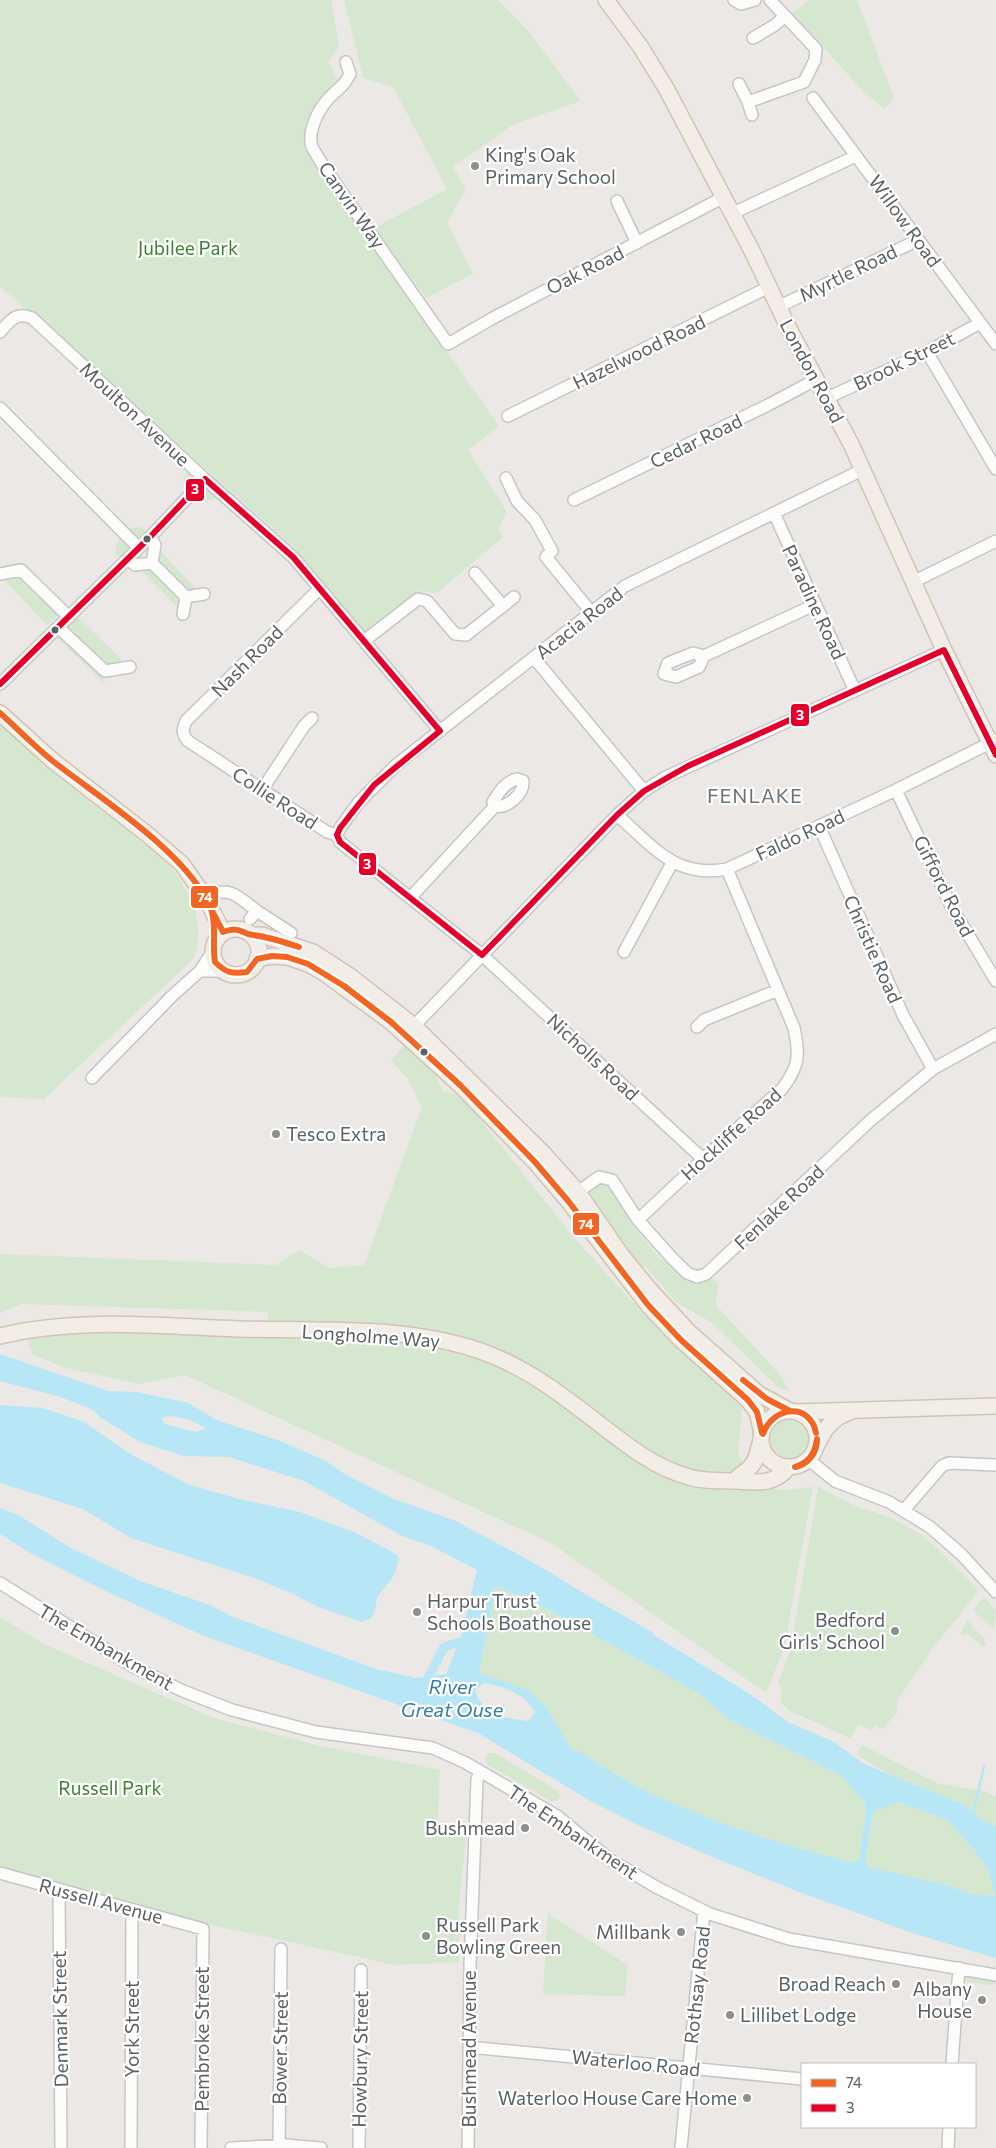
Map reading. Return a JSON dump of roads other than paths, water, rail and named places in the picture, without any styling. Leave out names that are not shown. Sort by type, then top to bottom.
[{"type":"main road","name":"London Road","points":[[606,0],[640,46],[666,88],[778,307],[828,398],[944,650],[994,746]]},
{"type":"main road","points":[[0,713],[52,760],[167,850],[182,864],[205,897],[223,932]]},
{"type":"main road","points":[[212,911],[215,962],[224,971],[234,974],[247,972],[257,959],[258,949],[251,935]]},
{"type":"main road","points":[[213,948],[223,932],[232,929],[242,930],[251,935],[262,935],[313,952],[350,976],[414,1026],[543,1153],[578,1192],[649,1289],[689,1332],[759,1394],[811,1420],[815,1428],[817,1445]]},
{"type":"main road","points":[[257,959],[272,956],[287,957],[308,964],[324,973],[391,1022],[460,1085],[535,1162],[569,1202],[648,1305],[681,1340],[748,1400],[757,1412],[762,1448],[771,1462],[788,1468],[802,1465],[809,1460],[823,1432],[832,1421],[854,1411]]},
{"type":"main road","name":"Longholme Way","points":[[0,1336],[29,1330],[88,1325],[345,1332],[402,1335],[454,1343],[498,1358],[527,1373],[575,1405],[636,1452],[669,1470],[698,1480],[715,1482],[734,1481],[749,1484],[780,1477],[788,1468]]},
{"type":"main road","points":[[734,1481],[739,1474],[752,1466],[758,1454],[761,1436],[770,1419],[782,1412],[996,1406]]},
{"type":"main road","points":[[952,1408],[996,1416]]},
{"type":"street","points":[[734,0],[741,4],[755,0]]},
{"type":"street","points":[[748,102],[804,82],[815,60],[816,50],[770,0]]},
{"type":"street","points":[[752,38],[775,25],[785,16]]},
{"type":"street","name":"Canvin Way","points":[[346,62],[350,74],[343,87],[330,96],[320,108],[313,126],[312,145],[322,164],[448,344]]},
{"type":"street","points":[[739,84],[752,114]]},
{"type":"street","name":"Willow Road","points":[[814,98],[996,344]]},
{"type":"street","points":[[731,214],[856,156]]},
{"type":"street","name":"Oak Road","points":[[448,344],[493,318],[722,198]]},
{"type":"street","points":[[617,201],[638,242]]},
{"type":"street","name":"Myrtle Road","points":[[778,307],[918,240]]},
{"type":"street","name":"Hazelwood Road","points":[[508,416],[769,287]]},
{"type":"street","name":"Moulton Avenue","points":[[0,332],[13,318],[19,315],[32,318],[205,479],[293,557],[440,731]]},
{"type":"street","name":"Brook Street","points":[[828,398],[927,352],[980,323]]},
{"type":"street","points":[[927,352],[996,469]]},
{"type":"street","name":"Cedar Road","points":[[574,500],[770,404],[816,379]]},
{"type":"street","points":[[0,408],[138,547]]},
{"type":"street","name":"Acacia Road","points":[[337,835],[340,828],[374,785],[625,586],[862,470]]},
{"type":"street","points":[[506,478],[517,501],[534,520],[552,551],[546,556],[591,612]]},
{"type":"street","points":[[0,684],[150,537],[205,479]]},
{"type":"street","points":[[507,509],[517,501]]},
{"type":"street","name":"Paradine Road","points":[[774,513],[814,605],[855,691]]},
{"type":"street","points":[[150,537],[155,545],[152,563]]},
{"type":"street","points":[[912,582],[996,541]]},
{"type":"street","points":[[128,559],[135,565],[152,563]]},
{"type":"street","points":[[152,563],[186,597]]},
{"type":"street","points":[[0,574],[21,570],[69,617]]},
{"type":"street","points":[[476,573],[502,606]]},
{"type":"street","name":"Nash Road","points":[[183,736],[182,728],[186,722],[319,589]]},
{"type":"street","points":[[186,597],[204,594]]},
{"type":"street","points":[[183,614],[186,597]]},
{"type":"street","points":[[364,641],[418,599],[427,601],[455,634],[466,635],[514,597]]},
{"type":"street","points":[[704,656],[814,605]]},
{"type":"street","points":[[58,627],[105,671],[130,667]]},
{"type":"street","points":[[414,1026],[617,816],[644,791],[688,766],[944,650]]},
{"type":"street","points":[[534,658],[644,791]]},
{"type":"street","points":[[262,790],[304,726],[312,718]]},
{"type":"street","name":"Collie Road","points":[[183,736],[327,832],[337,835],[340,842],[482,955]]},
{"type":"street","name":"Faldo Road","points":[[617,816],[672,863],[696,871],[711,872],[727,869],[994,746]]},
{"type":"street","name":"Gifford Road","points":[[896,790],[951,906],[996,982]]},
{"type":"street","points":[[411,898],[495,806]]},
{"type":"street","name":"Christie Road","points":[[819,826],[903,1015],[933,1069]]},
{"type":"street","points":[[624,952],[672,863]]},
{"type":"street","name":"Hockliffe Road","points":[[638,1220],[703,1159],[782,1090],[792,1076],[798,1060],[794,1028],[727,869]]},
{"type":"street","points":[[205,897],[217,891],[226,891],[254,915],[291,933]]},
{"type":"street","points":[[92,1078],[173,995],[200,971],[213,948]]},
{"type":"street","name":"Nicholls Road","points":[[482,955],[703,1159]]},
{"type":"street","points":[[200,971],[224,971]]},
{"type":"street","points":[[698,1027],[704,1020],[778,990]]},
{"type":"street","name":"Fenlake Road","points":[[578,1192],[599,1177],[612,1180],[638,1220],[687,1273],[696,1277],[706,1274],[871,1120],[933,1069],[996,1034]]},
{"type":"street","points":[[809,1460],[841,1484],[873,1495],[904,1510],[930,1527],[962,1554],[996,1592]]},
{"type":"street","points":[[904,1510],[942,1466],[949,1463],[996,1465]]},
{"type":"street","name":"The Embankment","points":[[0,1584],[134,1667],[216,1704],[272,1722],[316,1732],[433,1748],[466,1762],[557,1816],[609,1859],[656,1887],[704,1911],[748,1928],[789,1940],[996,1975]]},
{"type":"street","name":"Bushmead Avenue","points":[[468,2148],[470,1966],[477,1779],[481,1772]]},
{"type":"street","name":"Russell Avenue","points":[[0,1873],[203,1929]]},
{"type":"street","name":"Denmark Street","points":[[59,1890],[61,2148]]},
{"type":"street","name":"York Street","points":[[131,2148],[132,1910]]},
{"type":"street","name":"Rothsay Road","points":[[681,2148],[704,1911]]},
{"type":"street","name":"Pembroke Street","points":[[201,2148],[203,1929]]},
{"type":"street","name":"Bower Street","points":[[279,2146],[280,1949]]},
{"type":"street","points":[[952,2063],[959,1968]]},
{"type":"street","name":"Howbury Street","points":[[359,2148],[361,1970]]},
{"type":"street","name":"Waterloo Road","points":[[469,2047],[801,2079]]},
{"type":"street","points":[[948,2148],[949,2128]]},
{"type":"street","points":[[231,2148],[279,2146],[321,2148]]},
{"type":"water","name":"River Great Ouse","points":[[0,1354],[108,1391],[136,1392],[189,1403],[216,1420],[278,1440],[326,1461],[343,1473],[394,1499],[456,1521],[543,1568],[652,1632],[655,1636],[750,1694],[788,1722],[834,1742],[864,1764],[967,1806],[980,1819],[996,1826],[996,1895],[988,1869],[947,1820],[899,1802],[873,1812],[865,1861],[868,1867],[946,1885],[970,1894],[996,1896],[996,1958],[918,1935],[802,1893],[715,1858],[638,1825],[587,1799],[478,1733],[204,1636],[99,1588],[32,1554],[0,1534],[0,1508],[18,1515],[71,1548],[140,1581],[210,1605],[231,1616],[376,1669],[416,1678],[446,1674],[461,1636],[477,1570],[431,1546],[402,1536],[304,1481],[229,1457],[184,1456],[140,1442],[100,1417],[93,1410],[61,1397],[0,1381]],"holes":[[[170,1416],[188,1419],[206,1428],[196,1432],[165,1424],[162,1418]],[[496,1586],[536,1603],[697,1692],[728,1719],[840,1775],[864,1801],[866,1811],[859,1860],[854,1863],[779,1842],[704,1816],[646,1791],[580,1752],[572,1750],[546,1707],[530,1691],[479,1673]],[[485,1683],[507,1689],[526,1700],[535,1712],[528,1721],[495,1714],[483,1705],[475,1690]]]},
{"type":"water","points":[[0,1405],[43,1408],[84,1422],[132,1455],[190,1485],[239,1499],[300,1512],[354,1532],[396,1554],[399,1558],[396,1571],[377,1597],[375,1611],[371,1618],[362,1622],[318,1607],[293,1594],[254,1578],[131,1538],[83,1509],[0,1483]]},
{"type":"waterway","name":"River Great Ouse","points":[[424,1686],[444,1647],[469,1639]]},
{"type":"waterway","points":[[973,1815],[984,1766]]},
{"type":"place","name":"King's Oak Primary School","points":[[475,166]]},
{"type":"place","name":"Tesco Extra","points":[[276,1134]]},
{"type":"place","name":"Harpur Trust Schools Boathouse","points":[[417,1612]]},
{"type":"place","name":"Bedford Girls' School","points":[[895,1631]]},
{"type":"place","name":"Bushmead","points":[[525,1828]]},
{"type":"place","name":"Millbank","points":[[681,1932]]},
{"type":"place","name":"Russell Park Bowling Green","points":[[426,1936]]},
{"type":"place","name":"Broad Reach","points":[[896,1984]]},
{"type":"place","name":"Albany House","points":[[982,2000]]},
{"type":"place","name":"Lillibet Lodge","points":[[730,2015]]},
{"type":"place","name":"Waterloo House Care Home","points":[[747,2098]]},
{"type":"district","name":"FENLAKE","points":[[755,796]]},
{"type":"park label","name":"Jubilee Park","points":[[188,248]]},
{"type":"park label","name":"Russell Park","points":[[110,1788]]}]
